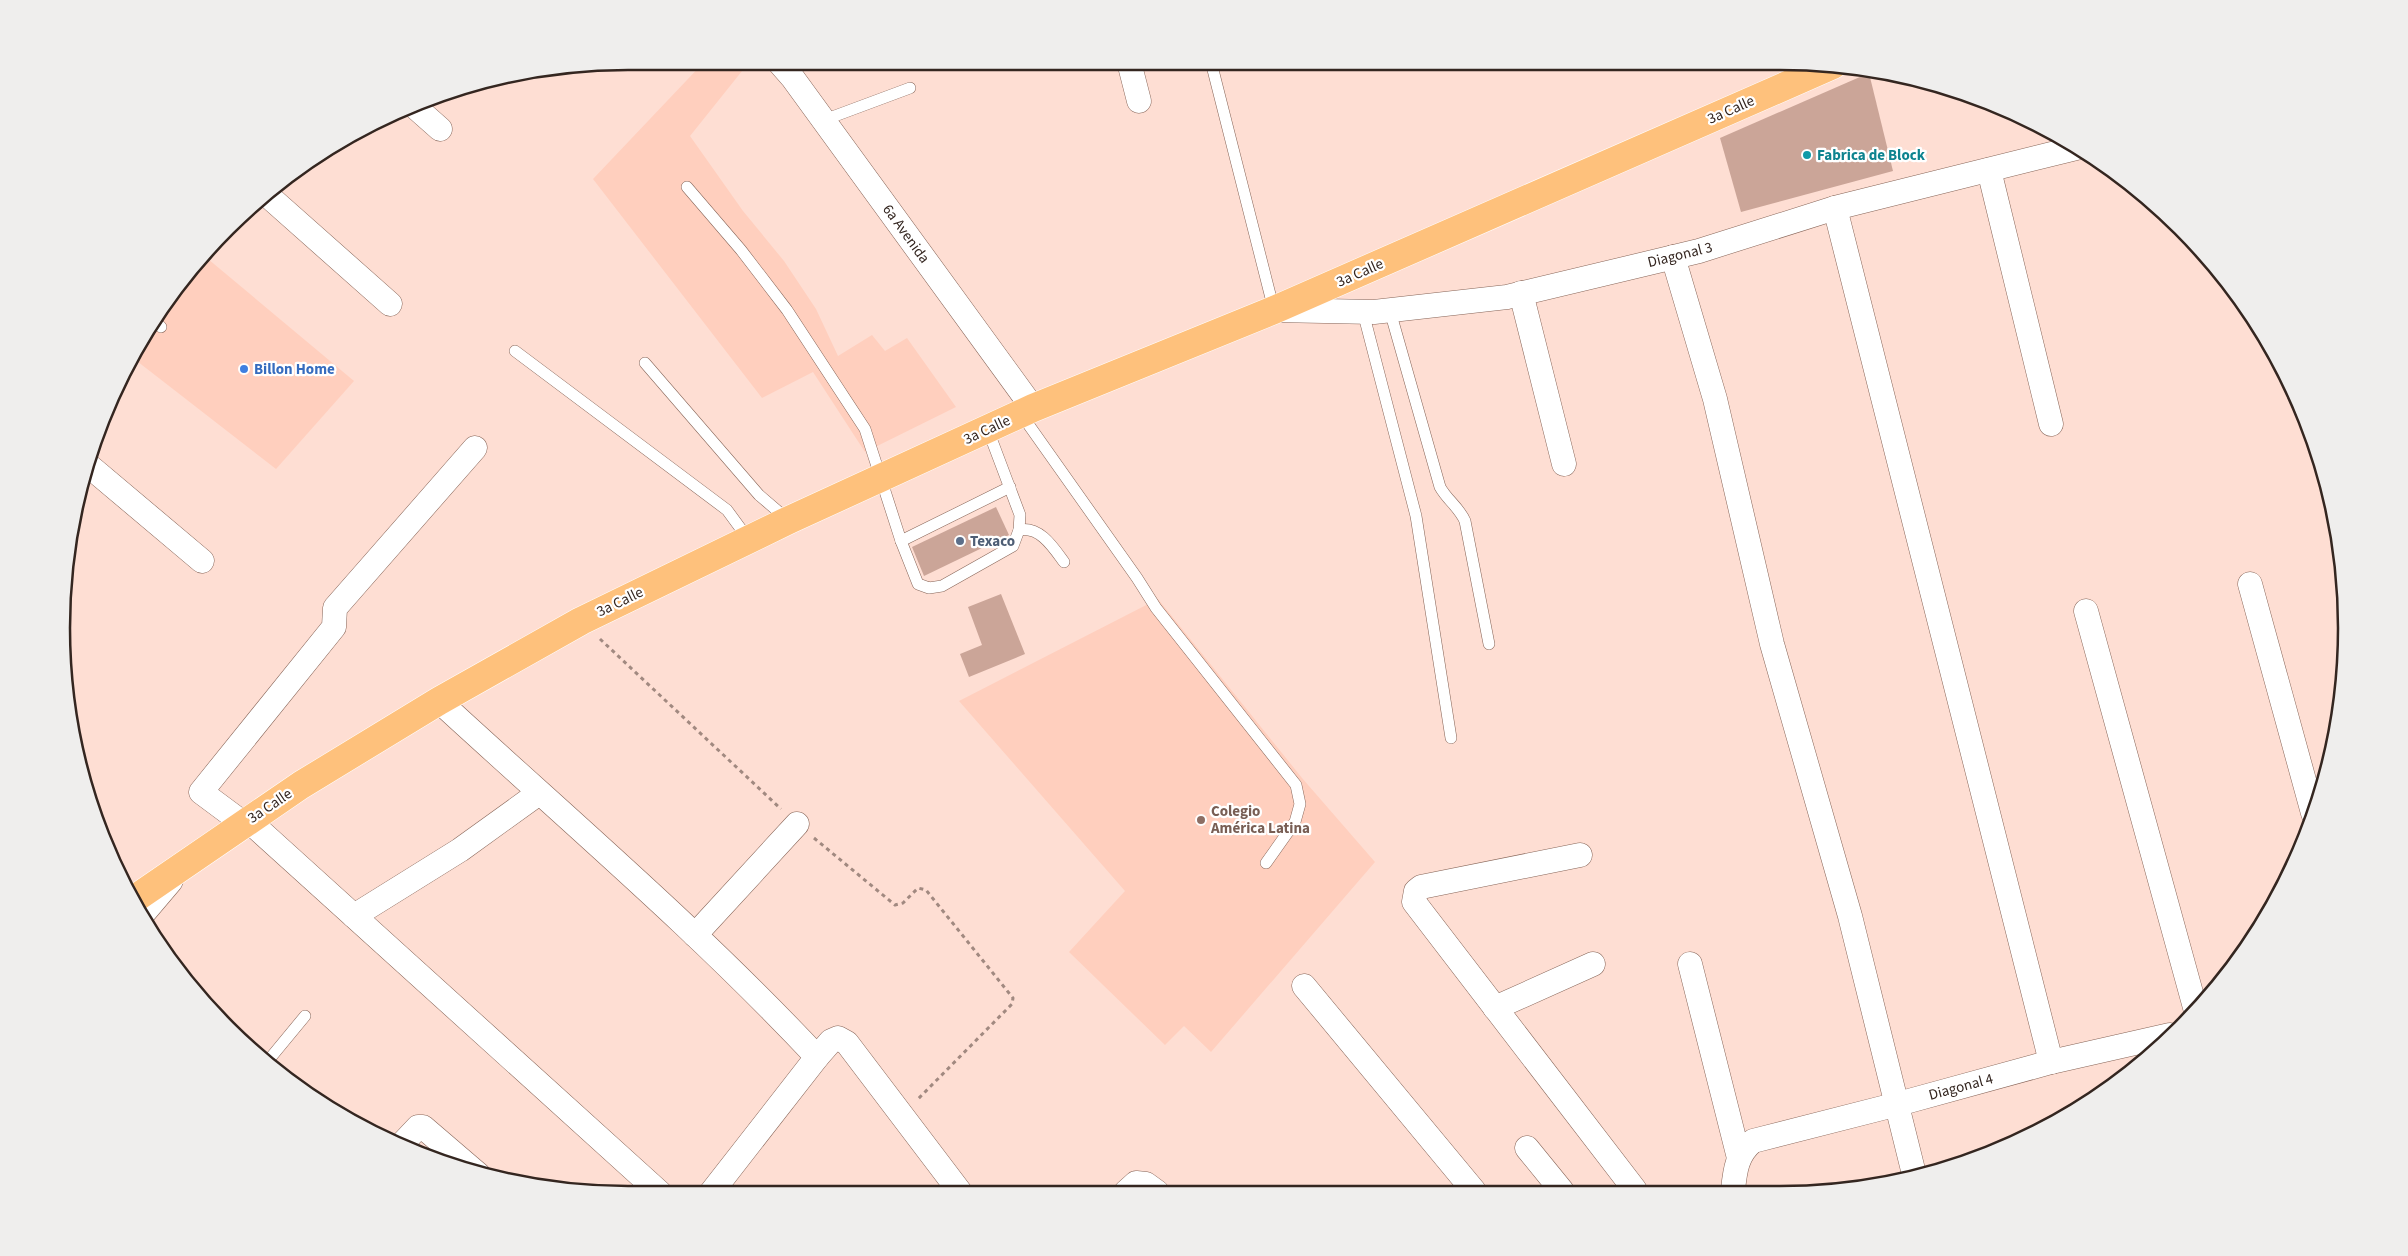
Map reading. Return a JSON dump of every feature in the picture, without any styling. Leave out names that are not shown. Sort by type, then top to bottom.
[{"type":"main road","name":"3a Calle","points":[[139,896],[302,785],[438,701],[581,621],[789,520],[1027,411],[1274,310],[1819,71]]},
{"type":"street","name":"6a Avenida","points":[[785,70],[824,120],[1027,411]]},
{"type":"street","points":[[1131,70],[1139,101]]},
{"type":"street","points":[[419,110],[440,129]]},
{"type":"street","name":"Diagonal 3","points":[[1274,310],[1390,311],[1521,293],[1673,257],[1836,208],[2067,150]]},
{"type":"street","points":[[1989,170],[2051,424]]},
{"type":"street","points":[[271,199],[390,304]]},
{"type":"street","points":[[1836,208],[2051,1062]]},
{"type":"street","points":[[1673,257],[1715,399],[1772,644],[1850,916],[1913,1170]]},
{"type":"street","points":[[1521,293],[1564,464]]},
{"type":"street","points":[[475,448],[335,608],[334,627],[201,792],[246,823],[354,916],[652,1186]]},
{"type":"street","points":[[94,470],[202,561]]},
{"type":"street","points":[[2250,584],[2310,801]]},
{"type":"street","points":[[2086,611],[2194,1003]]},
{"type":"street","points":[[438,701],[695,935],[771,1008],[817,1057]]},
{"type":"street","points":[[354,916],[460,850],[539,793]]},
{"type":"street","points":[[695,935],[797,824]]},
{"type":"street","points":[[1580,855],[1421,888],[1416,891],[1414,902],[1632,1186]]},
{"type":"street","name":"3a Calle","points":[[135,888],[171,874]]},
{"type":"street","name":"3a Calle","points":[[145,907],[171,874]]},
{"type":"street","points":[[1495,1008],[1593,964]]},
{"type":"street","points":[[1690,964],[1746,1150],[1734,1186]]},
{"type":"street","points":[[1304,986],[1470,1186]]},
{"type":"street","points":[[716,1186],[817,1057],[831,1041],[838,1038],[847,1042],[955,1186]]},
{"type":"street","name":"Diagonal 4","points":[[1746,1150],[1898,1104],[2051,1062],[2158,1039]]},
{"type":"street","points":[[406,1140],[418,1127],[423,1126],[463,1160]]},
{"type":"street","points":[[1527,1148],[1558,1186]]},
{"type":"street","points":[[1133,1186],[1136,1183],[1149,1186]]},
{"type":"lane","points":[[1214,70],[1274,310]]},
{"type":"lane","points":[[824,120],[910,88]]},
{"type":"lane","points":[[688,187],[741,250],[787,310],[866,429],[901,541],[918,584],[929,588],[942,586],[1013,546],[1019,530],[1020,515],[988,430]]},
{"type":"lane","points":[[1390,311],[1440,487],[1444,495],[1460,510],[1465,521],[1489,644]]},
{"type":"lane","points":[[1363,312],[1416,516],[1451,738]]},
{"type":"lane","points":[[515,351],[726,510],[749,540]]},
{"type":"lane","points":[[645,363],[759,495],[789,520]]},
{"type":"lane","points":[[1027,411],[1156,608],[1296,785],[1300,804],[1295,822],[1266,863]]},
{"type":"lane","points":[[901,541],[1010,488]]},
{"type":"lane","points":[[1019,530],[1028,528],[1036,532],[1052,545],[1064,562]]},
{"type":"lane","points":[[271,1057],[305,1016]]},
{"type":"path","points":[[581,621],[797,824],[895,905],[903,903],[918,888],[926,890],[1013,998],[1012,1004],[901,1116]]},
{"type":"shaded area","points":[[696,70],[743,70],[690,136],[743,211],[784,261],[816,309],[838,356],[872,335],[885,351],[907,338],[956,407],[865,452],[813,372],[762,398],[593,179]]},
{"type":"shaded area","name":"Billon Home","points":[[209,259],[354,381],[276,469],[138,362],[164,318]]},
{"type":"shaded area","name":"Colegio América Latina","points":[[1158,599],[1302,778],[1375,862],[1211,1052],[1184,1026],[1165,1045],[1069,952],[1125,891],[959,701]]},
{"type":"building","name":"Fabrica de Block","points":[[1861,76],[1870,78],[1893,171],[1741,212],[1720,138]]},
{"type":"building","name":"Texaco","points":[[996,507],[1009,535],[924,576],[912,547]]},
{"type":"building","points":[[1001,594],[1025,654],[969,677],[960,654],[982,645],[968,607]]},
{"type":"place","name":"Fabrica de Block","points":[[1807,155]]},
{"type":"place","name":"Billon Home","points":[[244,369]]},
{"type":"place","name":"Texaco","points":[[960,541]]},
{"type":"place","name":"Colegio América Latina","points":[[1201,820]]}]
